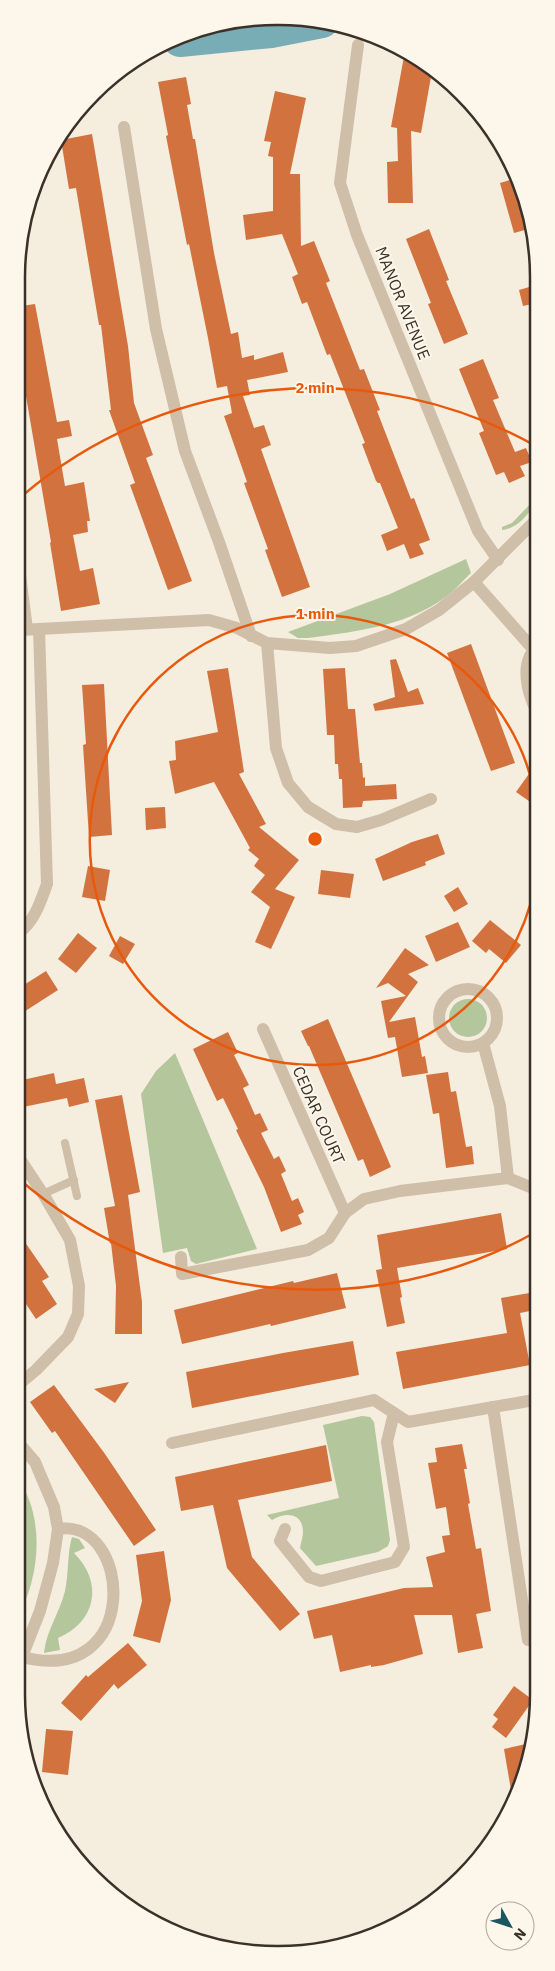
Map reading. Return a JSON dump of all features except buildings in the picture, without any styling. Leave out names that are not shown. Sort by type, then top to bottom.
[{"type":"street","name":"MANOR AVENUE","points":[[358,45],[340,183],[357,236],[478,531],[498,560]]},
{"type":"street","points":[[124,126],[156,329],[185,451],[251,636]]},
{"type":"street","points":[[29,629],[209,620],[237,628],[267,643],[330,648],[356,646],[406,629],[439,610],[498,560],[530,526]]},
{"type":"street","points":[[474,582],[530,643]]},
{"type":"street","points":[[25,605],[29,629],[47,884],[38,911],[25,928]]},
{"type":"street","points":[[267,643],[276,748],[288,783],[308,807],[336,824],[357,827],[381,820],[431,799]]},
{"type":"street","points":[[530,658],[526,666],[530,698]]},
{"type":"street","points":[[471,989],[481,992],[493,1003],[497,1012],[497,1022],[494,1032],[483,1043],[474,1047],[461,1047],[444,1035],[439,1014],[446,1000],[452,994],[461,990],[471,989]]},
{"type":"street","name":"CEDAR COURT","points":[[263,1029],[345,1213]]},
{"type":"street","points":[[483,1043],[500,1106],[508,1178]]},
{"type":"street","points":[[25,1167],[70,1240],[79,1286],[78,1314],[68,1337],[25,1379]]},
{"type":"street","points":[[181,1257],[182,1274],[308,1250],[329,1238],[345,1213],[364,1199],[400,1191],[508,1178],[530,1187]]},
{"type":"street","points":[[172,1443],[374,1400],[408,1422],[530,1401]]},
{"type":"street","points":[[493,1407],[528,1640]]},
{"type":"street","points":[[286,1529],[280,1541],[309,1577],[321,1580],[395,1562],[404,1548],[387,1442],[394,1413]]},
{"type":"street","points":[[25,1451],[34,1462],[54,1507],[58,1529],[53,1563],[40,1612],[25,1649]]},
{"type":"street","points":[[25,1664],[38,1661],[53,1662],[72,1658],[89,1648],[102,1636],[112,1614],[113,1587],[110,1570],[101,1548],[85,1533],[68,1527],[58,1529]]},
{"type":"lane","points":[[65,1143],[77,1196]]},
{"type":"lane","points":[[43,1194],[74,1180]]},
{"type":"green space","points":[[530,504],[530,512],[521,521],[513,527],[502,530],[502,527],[512,523]]},
{"type":"green space","points":[[466,559],[471,573],[452,592],[419,613],[402,620],[346,633],[308,638],[298,638],[288,632],[390,594]]},
{"type":"green space","points":[[468,999],[481,1005],[487,1018],[481,1031],[468,1037],[455,1031],[449,1018],[455,1005]]},
{"type":"green space","points":[[175,1053],[257,1249],[196,1264],[191,1261],[187,1248],[163,1253],[141,1094],[156,1071]]},
{"type":"green space","points":[[362,1416],[370,1417],[374,1422],[390,1540],[388,1546],[378,1552],[316,1566],[300,1548],[303,1531],[300,1520],[292,1515],[287,1515],[272,1520],[267,1515],[339,1498],[323,1425]]},
{"type":"green space","points":[[25,1491],[36,1529],[35,1566],[25,1603]]},
{"type":"green space","points":[[72,1537],[79,1539],[85,1548],[74,1553],[90,1577],[92,1601],[88,1612],[81,1622],[71,1631],[58,1638],[60,1650],[44,1653],[47,1637],[65,1591]]},
{"type":"waterway","points":[[195,39],[271,31],[296,26]]}]
